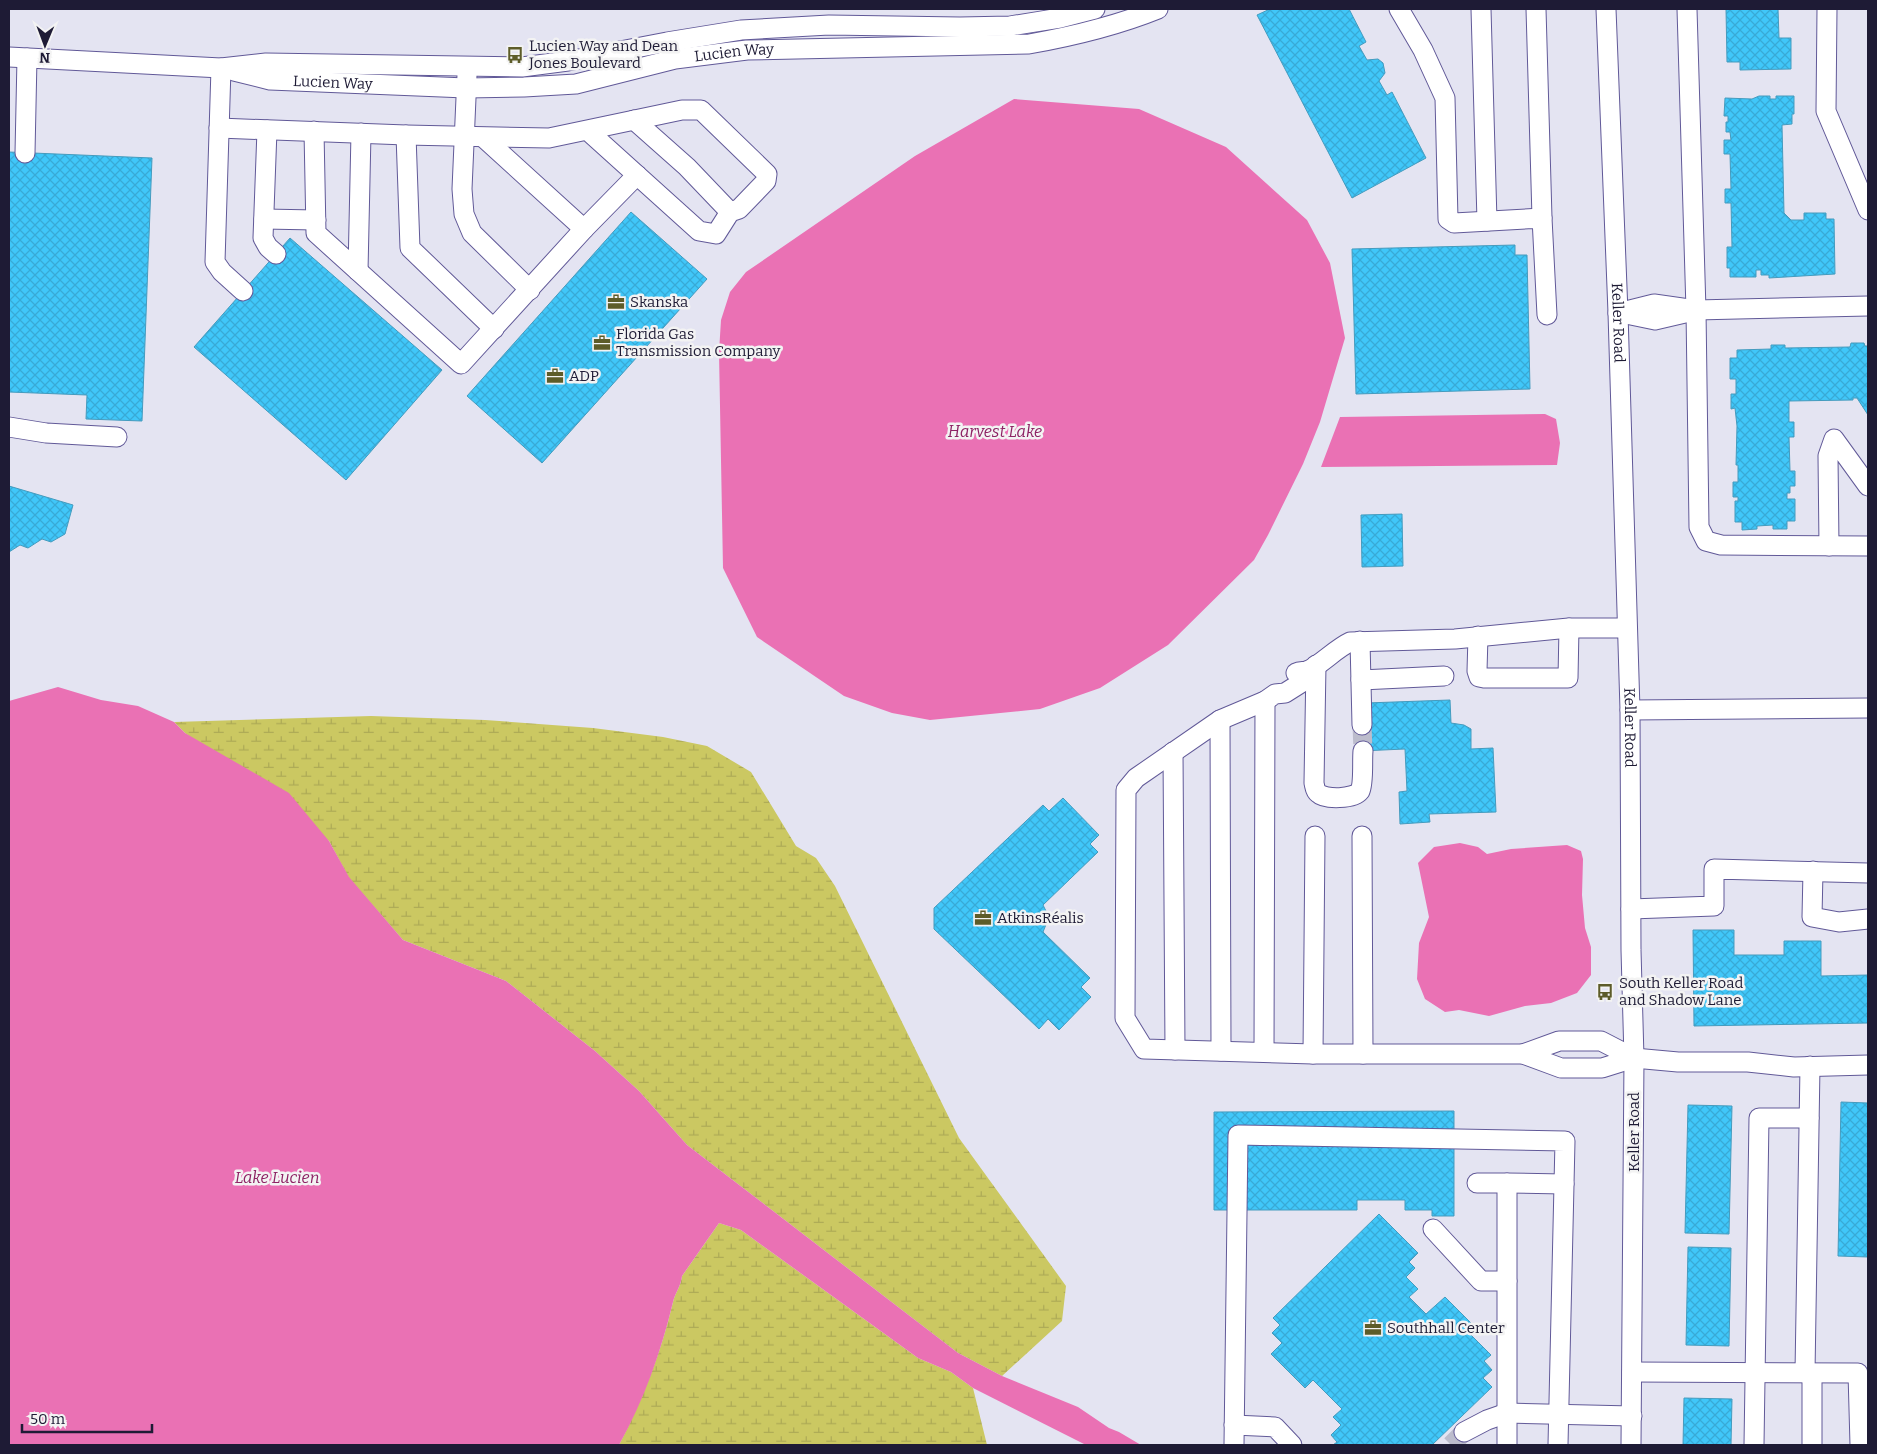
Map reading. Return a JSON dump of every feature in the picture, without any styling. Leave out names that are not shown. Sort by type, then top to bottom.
[{"type":"street","name":"Lucien Way","points":[[18,58],[221,68],[266,63],[522,67],[568,62],[667,42],[741,30],[829,25],[1010,26],[1060,18],[1095,9]]},
{"type":"street","name":"Lucien Way","points":[[221,68],[270,80],[466,88],[576,84],[675,59],[747,50],[1029,44],[1075,36],[1128,21],[1158,9]]},
{"type":"street","points":[[1399,9],[1424,50],[1445,98],[1448,219],[1454,223],[1542,218]]},
{"type":"street","points":[[1481,9],[1487,221]]},
{"type":"street","points":[[1536,9],[1542,218],[1547,315]]},
{"type":"street","name":"Keller Road","points":[[1606,9],[1618,313],[1630,710],[1634,1058],[1631,1445]]},
{"type":"street","points":[[1687,9],[1696,310],[1699,527],[1706,541],[1721,546],[1868,546]]},
{"type":"street","points":[[1827,9],[1826,111],[1868,210]]},
{"type":"street","points":[[18,58],[26,153]]},
{"type":"street","points":[[468,66],[462,189],[464,214],[472,233],[530,290]]},
{"type":"street","points":[[221,68],[215,262],[222,272],[243,291]]},
{"type":"street","points":[[220,128],[484,138],[549,138],[634,120],[682,110],[701,110],[767,174],[766,181],[739,209],[730,212],[716,234],[699,231],[587,130]]},
{"type":"street","points":[[634,120],[687,168],[730,212]]},
{"type":"street","points":[[267,130],[263,238],[268,247],[276,254]]},
{"type":"street","points":[[314,132],[316,233],[461,364],[584,229],[637,175]]},
{"type":"street","points":[[358,271],[361,133]]},
{"type":"street","points":[[406,135],[410,248],[494,329]]},
{"type":"street","points":[[484,138],[584,229]]},
{"type":"street","points":[[264,219],[316,220]]},
{"type":"street","points":[[1618,313],[1654,304],[1696,310],[1868,306]]},
{"type":"street","points":[[9,427],[46,433],[117,437]]},
{"type":"street","points":[[1830,546],[1828,456],[1834,439],[1868,486]]},
{"type":"street","points":[[1627,628],[1569,628],[1456,639],[1350,642],[1341,646],[1311,668],[1299,671],[1278,686],[1270,697],[1220,720],[1136,778],[1126,790],[1125,1018],[1144,1049],[1313,1054],[1523,1054],[1559,1041],[1601,1041],[1634,1058],[1678,1062],[1748,1062],[1794,1067],[1868,1065]]},
{"type":"street","points":[[1478,636],[1477,671],[1479,677],[1568,678],[1569,628]]},
{"type":"street","points":[[1360,641],[1362,725]]},
{"type":"street","points":[[1311,668],[1314,782],[1317,793],[1329,797],[1355,795],[1362,785],[1363,751]]},
{"type":"street","points":[[1361,680],[1444,676]]},
{"type":"street","points":[[1264,1052],[1270,697]]},
{"type":"street","points":[[1630,710],[1868,708]]},
{"type":"street","points":[[1220,720],[1221,1051]]},
{"type":"street","points":[[1173,752],[1175,1050]]},
{"type":"street","points":[[1313,1054],[1315,836]]},
{"type":"street","points":[[1362,836],[1363,1054]]},
{"type":"street","points":[[1631,909],[1714,906],[1714,869],[1868,873]]},
{"type":"street","points":[[1813,871],[1812,917],[1839,922],[1868,919]]},
{"type":"street","points":[[1523,1054],[1561,1068],[1602,1068],[1634,1058]]},
{"type":"street","points":[[1810,1066],[1809,1373],[1812,1445]]},
{"type":"street","points":[[1754,1445],[1759,1118],[1809,1118]]},
{"type":"street","points":[[1234,1445],[1238,1135],[1565,1141],[1558,1445]]},
{"type":"street","points":[[1477,1183],[1564,1184]]},
{"type":"street","points":[[1506,1445],[1507,1183]]},
{"type":"street","points":[[1433,1229],[1482,1280],[1507,1281]]},
{"type":"street","points":[[1632,1372],[1858,1373],[1860,1445]]},
{"type":"street","points":[[1464,1432],[1487,1420],[1507,1413],[1632,1416]]},
{"type":"street","points":[[1234,1425],[1275,1427],[1292,1445]]},
{"type":"green space","points":[[371,716],[485,720],[593,728],[663,737],[707,746],[751,772],[796,846],[816,858],[835,886],[959,1138],[1066,1286],[1062,1321],[1002,1376],[958,1353],[687,1145],[639,1091],[595,1051],[506,981],[403,940],[349,878],[329,841],[185,733],[174,722]]},
{"type":"green space","points":[[719,1223],[741,1230],[918,1358],[951,1372],[973,1388],[987,1445],[619,1445],[650,1375],[682,1276]]},
{"type":"water","name":"Harvest Lake","points":[[1014,99],[1139,109],[1226,147],[1307,220],[1330,263],[1345,338],[1320,422],[1303,464],[1254,560],[1168,645],[1100,688],[1040,709],[930,720],[892,713],[844,696],[757,637],[723,568],[719,352],[721,320],[730,292],[746,272],[915,156]]},
{"type":"water","points":[[1545,414],[1556,419],[1560,443],[1557,465],[1321,467],[1340,417]]},
{"type":"water","name":"Lake Lucien","points":[[58,687],[101,700],[138,706],[174,722],[185,733],[289,793],[329,841],[349,877],[403,940],[506,981],[595,1051],[639,1091],[687,1145],[958,1353],[1002,1376],[1078,1407],[1109,1428],[1141,1445],[1086,1445],[973,1388],[951,1372],[918,1358],[741,1230],[719,1223],[682,1276],[651,1375],[619,1445],[9,1445],[9,701]]},
{"type":"water","points":[[1460,843],[1478,847],[1487,854],[1511,849],[1567,845],[1581,851],[1583,859],[1582,895],[1585,928],[1591,947],[1591,975],[1577,993],[1551,1003],[1525,1006],[1489,1016],[1459,1010],[1445,1012],[1425,999],[1417,979],[1419,943],[1429,917],[1418,863],[1434,847]]},
{"type":"building","points":[[1270,9],[1349,9],[1366,42],[1359,46],[1367,60],[1378,59],[1383,63],[1385,73],[1379,81],[1387,95],[1392,92],[1426,158],[1352,198],[1257,15]]},
{"type":"building","points":[[1726,9],[1778,9],[1779,38],[1791,38],[1791,69],[1740,70],[1740,62],[1727,62]]},
{"type":"building","points":[[1759,96],[1770,96],[1770,99],[1776,99],[1776,96],[1794,96],[1792,124],[1782,125],[1784,213],[1791,220],[1804,220],[1804,213],[1826,213],[1826,219],[1834,219],[1835,274],[1769,278],[1769,275],[1761,275],[1761,270],[1756,270],[1756,277],[1730,277],[1730,268],[1727,268],[1727,247],[1732,247],[1731,203],[1725,203],[1725,189],[1731,189],[1730,154],[1724,154],[1724,140],[1731,140],[1730,132],[1726,132],[1728,116],[1724,116],[1725,98],[1752,99]]},
{"type":"building","points":[[9,152],[152,158],[142,421],[86,419],[87,395],[9,392]]},
{"type":"building","points":[[631,212],[707,279],[542,463],[467,396]]},
{"type":"building","points":[[290,238],[442,370],[346,480],[194,347]]},
{"type":"building","points":[[1515,245],[1515,255],[1527,255],[1530,389],[1356,394],[1352,249]]},
{"type":"building","points":[[1851,343],[1864,343],[1865,346],[1868,346],[1868,415],[1857,398],[1853,398],[1853,400],[1789,401],[1789,422],[1794,422],[1794,437],[1789,437],[1790,471],[1795,471],[1795,486],[1790,486],[1790,493],[1787,493],[1787,499],[1795,499],[1795,521],[1787,521],[1787,529],[1773,529],[1773,525],[1757,526],[1757,529],[1742,530],[1742,522],[1735,522],[1735,501],[1738,501],[1738,497],[1733,497],[1733,482],[1738,482],[1738,465],[1736,465],[1737,426],[1735,408],[1731,409],[1731,394],[1736,394],[1736,379],[1730,379],[1730,358],[1737,358],[1737,350],[1771,349],[1771,345],[1785,345],[1785,348],[1850,347]]},
{"type":"building","points":[[9,486],[73,505],[65,534],[51,542],[42,539],[28,548],[20,545],[9,552]]},
{"type":"building","points":[[1402,514],[1403,566],[1362,567],[1361,515]]},
{"type":"building","points":[[1450,700],[1451,723],[1464,725],[1471,729],[1471,749],[1493,748],[1496,812],[1429,814],[1430,822],[1400,824],[1399,792],[1407,791],[1405,749],[1360,751],[1359,725],[1366,703]]},
{"type":"building","points":[[1063,798],[1099,835],[1090,844],[1098,852],[1043,905],[1049,917],[1043,932],[1090,978],[1081,987],[1091,997],[1059,1030],[1048,1019],[1039,1029],[934,929],[934,908],[1043,805],[1049,811]]},
{"type":"building","points":[[1693,930],[1734,930],[1734,955],[1784,955],[1784,941],[1821,941],[1821,976],[1868,975],[1868,1023],[1694,1026]]},
{"type":"building","points":[[1841,1102],[1868,1103],[1868,1257],[1838,1256]]},
{"type":"building","points":[[1688,1105],[1732,1106],[1729,1234],[1685,1233]]},
{"type":"building","points":[[1454,1111],[1454,1216],[1432,1216],[1432,1210],[1405,1210],[1405,1200],[1357,1200],[1357,1210],[1214,1210],[1214,1112]]},
{"type":"building","name":"Southhall Center","points":[[1379,1214],[1418,1253],[1409,1262],[1415,1268],[1406,1277],[1418,1289],[1409,1297],[1426,1314],[1445,1297],[1473,1325],[1467,1331],[1491,1355],[1484,1361],[1492,1370],[1483,1378],[1492,1387],[1432,1445],[1333,1445],[1337,1442],[1331,1435],[1341,1425],[1333,1417],[1342,1409],[1313,1380],[1305,1388],[1271,1354],[1282,1343],[1272,1333],[1280,1325],[1273,1318]]},
{"type":"building","points":[[1688,1247],[1731,1248],[1729,1346],[1686,1345]]},
{"type":"building","points":[[1684,1398],[1732,1399],[1731,1445],[1683,1445]]},
{"type":"tunnel","points":[[1362,725],[1363,751]]},
{"type":"tunnel","points":[[1451,1445],[1464,1432]]},
{"type":"place","name":"Lucien Way and Dean Jones Boulevard","points":[[515,55]]},
{"type":"place","name":"Skanska","points":[[616,302]]},
{"type":"place","name":"Florida Gas Transmission Company","points":[[602,343]]},
{"type":"place","name":"ADP","points":[[555,376]]},
{"type":"place","name":"AtkinsRéalis","points":[[983,918]]},
{"type":"place","name":"South Keller Road and Shadow Lane","points":[[1605,992]]},
{"type":"place","name":"Southhall Center","points":[[1373,1328]]}]
